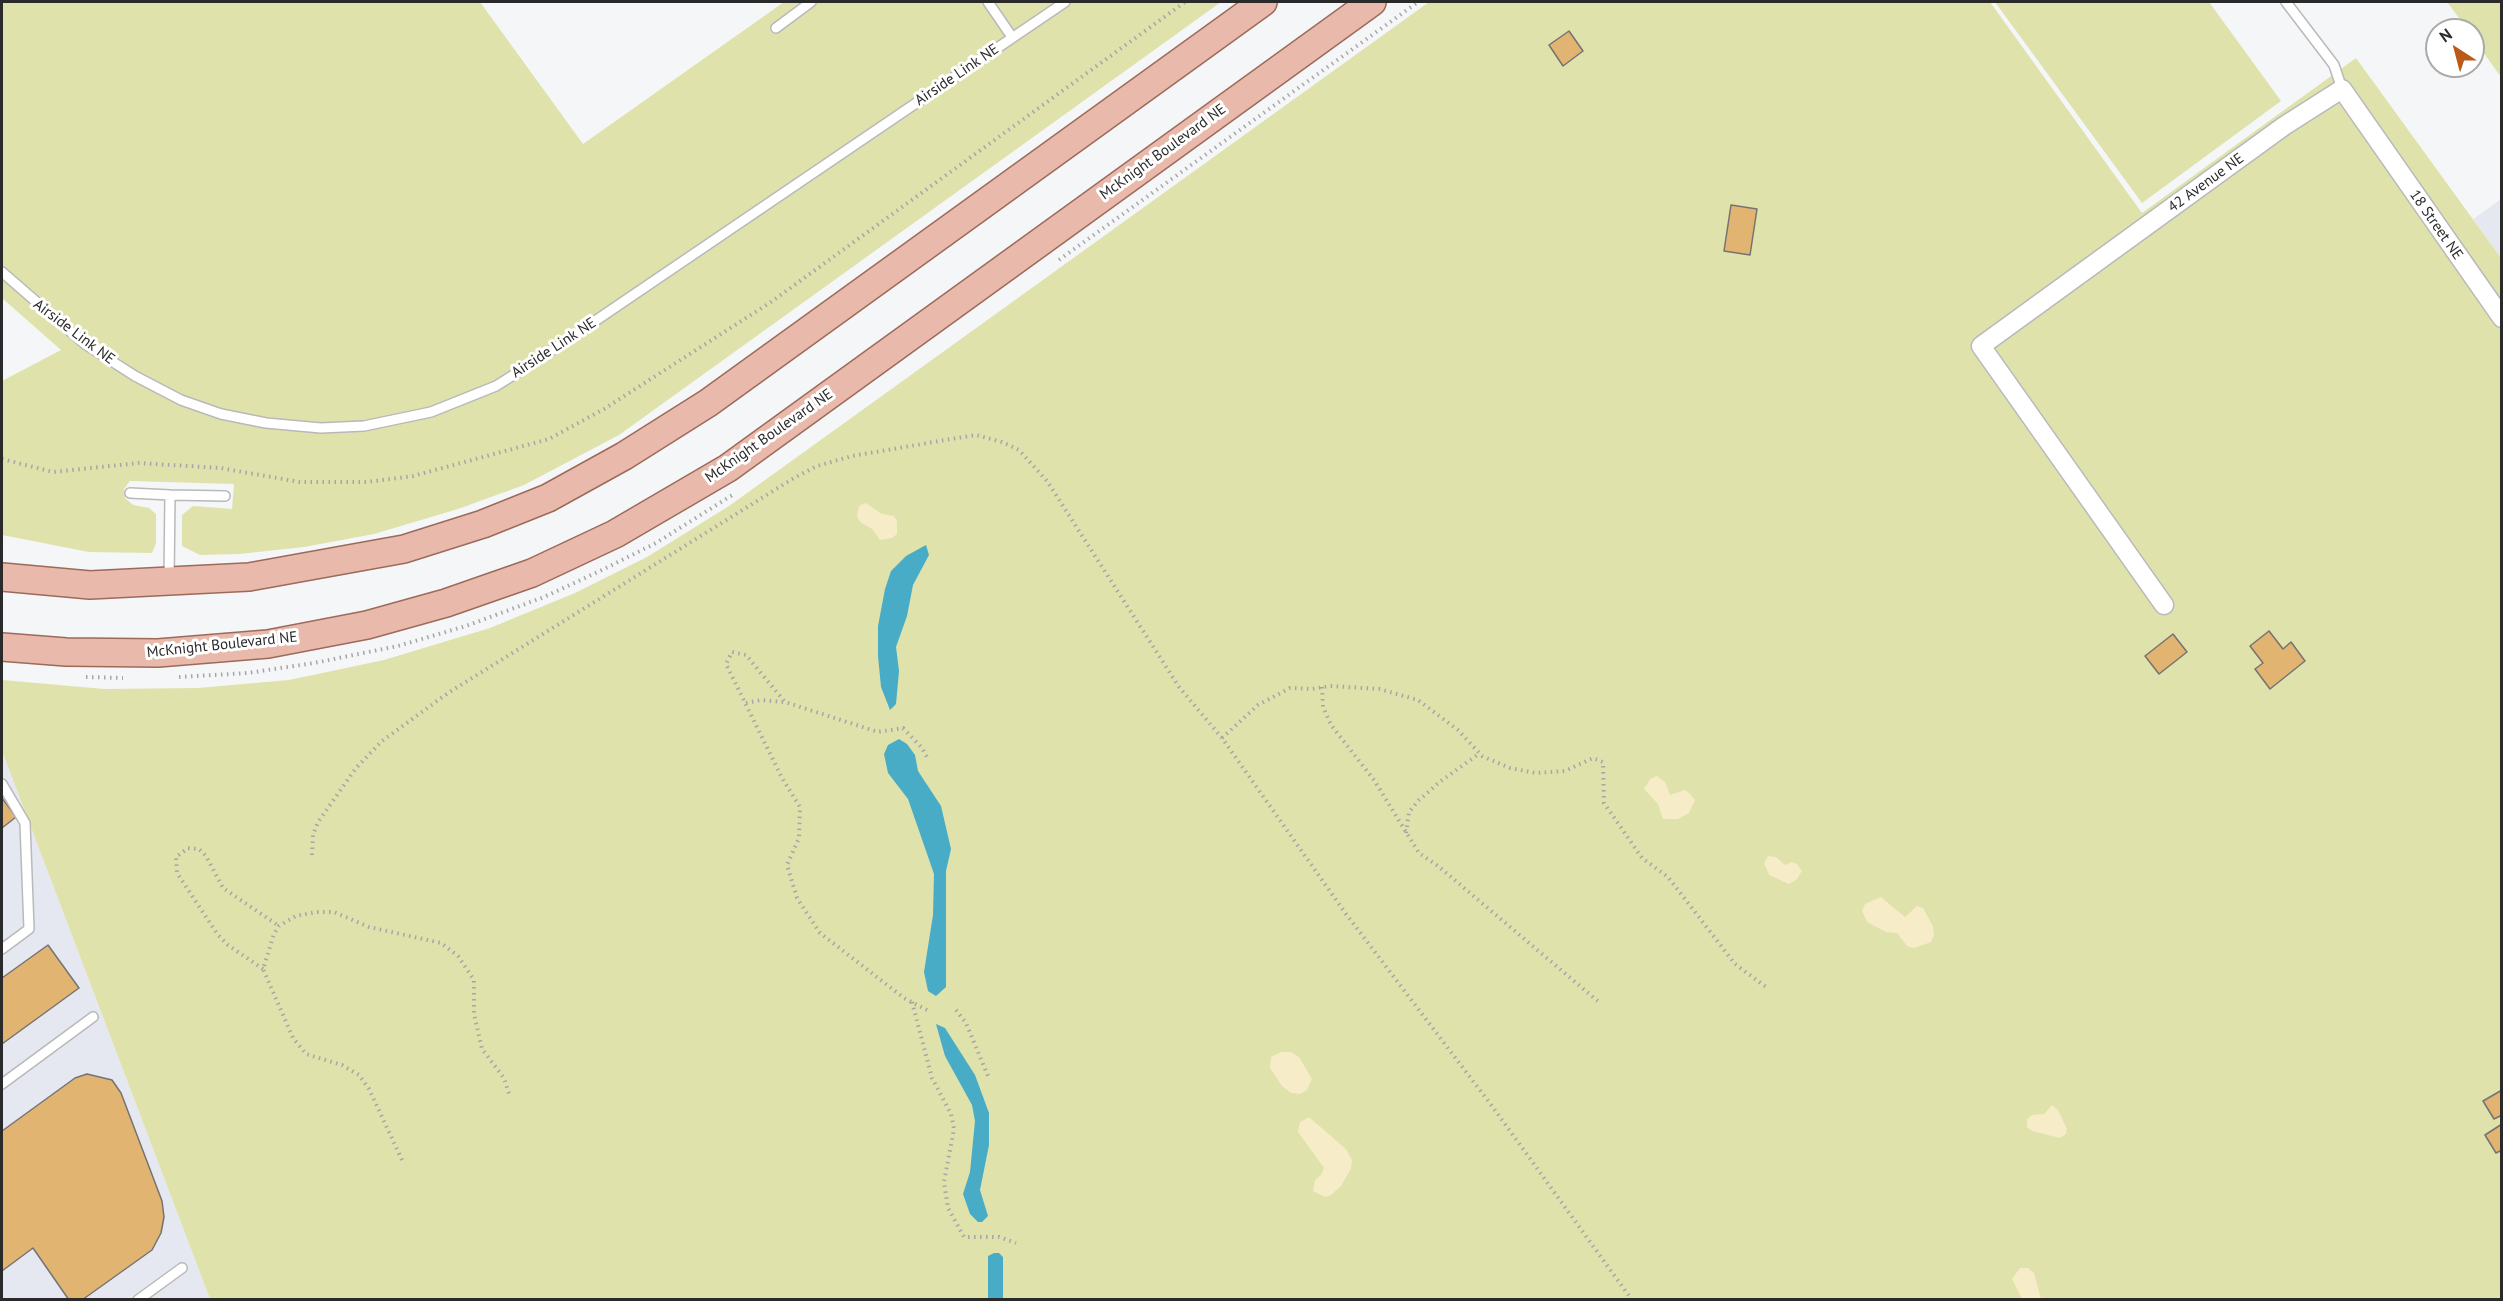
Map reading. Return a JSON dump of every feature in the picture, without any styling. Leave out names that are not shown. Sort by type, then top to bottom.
[{"type":"main road","points":[[2,577],[90,585],[249,577],[404,549],[483,524],[548,498],[624,456],[708,403],[1263,2]]},
{"type":"main road","name":"McKnight Boulevard NE","points":[[2,647],[66,652],[158,653],[279,642],[367,625],[446,603],[532,573],[615,534],[728,468],[1372,2]]},
{"type":"main road","points":[[2,558],[66,571],[90,585]]},
{"type":"street","name":"18 Street NE","points":[[2342,89],[2502,318]]},
{"type":"street","name":"42 Avenue NE","points":[[2164,605],[1981,346],[2284,126],[2342,89]]},
{"type":"lane","points":[[776,28],[811,2]]},
{"type":"lane","points":[[988,2],[1012,37]]},
{"type":"lane","name":"Airside Link NE","points":[[2,272],[31,299],[95,350],[181,400],[221,414],[266,423],[321,428],[364,426],[431,412],[496,386],[542,357],[1065,2]]},
{"type":"lane","points":[[2286,2],[2334,65],[2342,89]]},
{"type":"lane","points":[[130,494],[225,496]]},
{"type":"lane","points":[[169,582],[170,495]]},
{"type":"lane","points":[[2,784],[25,823],[29,929],[2,949]]},
{"type":"lane","points":[[2,1084],[93,1017]]},
{"type":"lane","points":[[138,1299],[182,1268]]},
{"type":"path","points":[[2,459],[53,472],[139,463],[212,467],[300,482],[367,482],[424,474],[549,439],[604,409],[771,302],[1185,2]]},
{"type":"path","points":[[312,855],[313,836],[318,822],[356,768],[382,741],[448,693],[810,470],[852,456],[976,435],[1002,442],[1019,450],[1047,481],[1179,687],[1222,738],[1346,914],[1492,1106],[1632,1299]]},
{"type":"path","points":[[785,702],[746,655],[732,652],[726,664],[782,778],[800,807],[799,838],[787,866],[797,898],[820,933],[912,1002],[927,1010]]},
{"type":"path","points":[[1322,687],[1323,707],[1331,725],[1374,780],[1419,853],[1438,866],[1600,1003]]},
{"type":"path","points":[[1222,738],[1257,705],[1290,688],[1380,689],[1418,700],[1458,730],[1480,753],[1510,768],[1536,773],[1565,771],[1593,758],[1604,762],[1604,803],[1642,858],[1668,877],[1735,964],[1766,987]]},
{"type":"path","points":[[746,703],[761,700],[785,702],[878,732],[903,728],[922,748],[928,759]]},
{"type":"path","points":[[1406,834],[1409,812],[1419,800],[1480,753]]},
{"type":"path","points":[[279,926],[223,888],[206,856],[199,849],[188,848],[176,857],[174,864],[177,873],[218,935],[228,945],[263,969],[299,1049],[306,1054],[342,1065],[359,1075],[369,1089],[402,1160]]},
{"type":"path","points":[[263,969],[274,934],[279,926],[296,916],[316,912],[334,912],[369,927],[441,943],[458,956],[474,981],[476,1030],[482,1049],[504,1078],[510,1097]]},
{"type":"path","points":[[912,1002],[929,1068],[951,1114],[954,1129],[944,1182],[948,1208],[964,1237],[999,1237],[1016,1243]]},
{"type":"path","points":[[956,1010],[966,1023],[988,1076]]},
{"type":"shaded area","points":[[2501,199],[2501,258],[2473,219]]},
{"type":"shaded area","points":[[2,751],[210,1299],[2,1299]]},
{"type":"green space","points":[[2,2],[480,2],[583,144],[784,2],[1221,2],[619,435],[524,485],[458,509],[374,534],[304,547],[239,554],[200,555],[182,546],[182,515],[193,506],[232,509],[234,484],[130,481],[124,489],[125,498],[133,505],[149,508],[156,514],[156,543],[152,553],[89,552],[2,535],[2,381],[61,350],[2,298]]},
{"type":"green space","points":[[1429,2],[1990,2],[2142,213],[2356,58],[2501,258],[2501,1299],[210,1299],[2,751],[2,680],[104,689],[198,688],[289,680],[384,660],[490,628],[575,593],[647,557],[729,506]]},
{"type":"green space","points":[[1995,2],[2209,2],[2281,101],[2142,203]]},
{"type":"green space","points":[[2447,2],[2501,2],[2501,77],[2485,55],[2485,18],[2459,18]]},
{"type":"sand","points":[[866,503],[882,514],[894,516],[897,521],[897,534],[892,538],[880,540],[872,529],[860,522],[857,516],[859,506]]},
{"type":"sand","points":[[1657,776],[1665,782],[1670,795],[1685,790],[1690,794],[1695,800],[1689,813],[1678,819],[1663,819],[1658,804],[1644,789],[1650,779]]},
{"type":"sand","points":[[1768,856],[1776,857],[1785,865],[1791,862],[1797,864],[1802,871],[1797,879],[1789,884],[1769,875],[1764,863]]},
{"type":"sand","points":[[1881,897],[1905,917],[1917,906],[1923,908],[1933,926],[1934,935],[1931,942],[1914,948],[1907,946],[1897,933],[1886,932],[1867,922],[1862,911],[1865,904]]},
{"type":"sand","points":[[1281,1052],[1291,1052],[1299,1057],[1312,1079],[1307,1090],[1300,1094],[1291,1093],[1282,1086],[1270,1068],[1271,1057]]},
{"type":"sand","points":[[2052,1105],[2058,1110],[2067,1129],[2066,1134],[2060,1138],[2032,1131],[2027,1127],[2027,1119],[2032,1115],[2044,1114]]},
{"type":"sand","points":[[1309,1117],[1346,1149],[1352,1160],[1351,1169],[1341,1186],[1325,1197],[1313,1191],[1315,1180],[1324,1168],[1298,1132],[1300,1122]]},
{"type":"sand","points":[[2020,1268],[2028,1268],[2034,1273],[2041,1299],[2022,1299],[2012,1279]]},
{"type":"water","points":[[926,545],[929,555],[913,585],[907,616],[896,647],[899,671],[896,704],[890,710],[881,687],[878,656],[878,626],[885,589],[891,571],[906,556]]},
{"type":"water","points":[[899,739],[907,744],[915,755],[918,771],[941,806],[951,849],[946,871],[946,987],[936,996],[928,991],[924,972],[933,915],[934,874],[908,799],[888,773],[884,754],[888,745]]},
{"type":"water","points":[[936,1024],[945,1028],[975,1075],[989,1113],[989,1145],[980,1190],[988,1216],[982,1222],[978,1222],[970,1214],[963,1194],[970,1172],[975,1121],[972,1105],[945,1056]]},
{"type":"water","points":[[999,1253],[1003,1257],[1003,1299],[988,1298],[988,1256]]},
{"type":"building","points":[[1569,31],[1583,51],[1563,66],[1549,45]]},
{"type":"building","points":[[1731,205],[1757,209],[1750,255],[1724,251]]},
{"type":"building","points":[[2269,631],[2283,649],[2291,642],[2305,661],[2270,689],[2255,669],[2263,663],[2250,646]]},
{"type":"building","points":[[2173,634],[2187,652],[2159,674],[2145,656]]},
{"type":"building","points":[[2,798],[16,817],[2,828]]},
{"type":"building","points":[[48,945],[79,988],[2,1044],[2,978]]},
{"type":"building","points":[[87,1074],[112,1080],[121,1093],[162,1201],[164,1217],[161,1233],[152,1250],[82,1300],[69,1300],[33,1248],[2,1271],[2,1131],[75,1078]]},
{"type":"building","points":[[2502,1090],[2502,1115],[2494,1119],[2483,1101]]},
{"type":"building","points":[[2502,1124],[2502,1150],[2496,1153],[2485,1135]]}]
